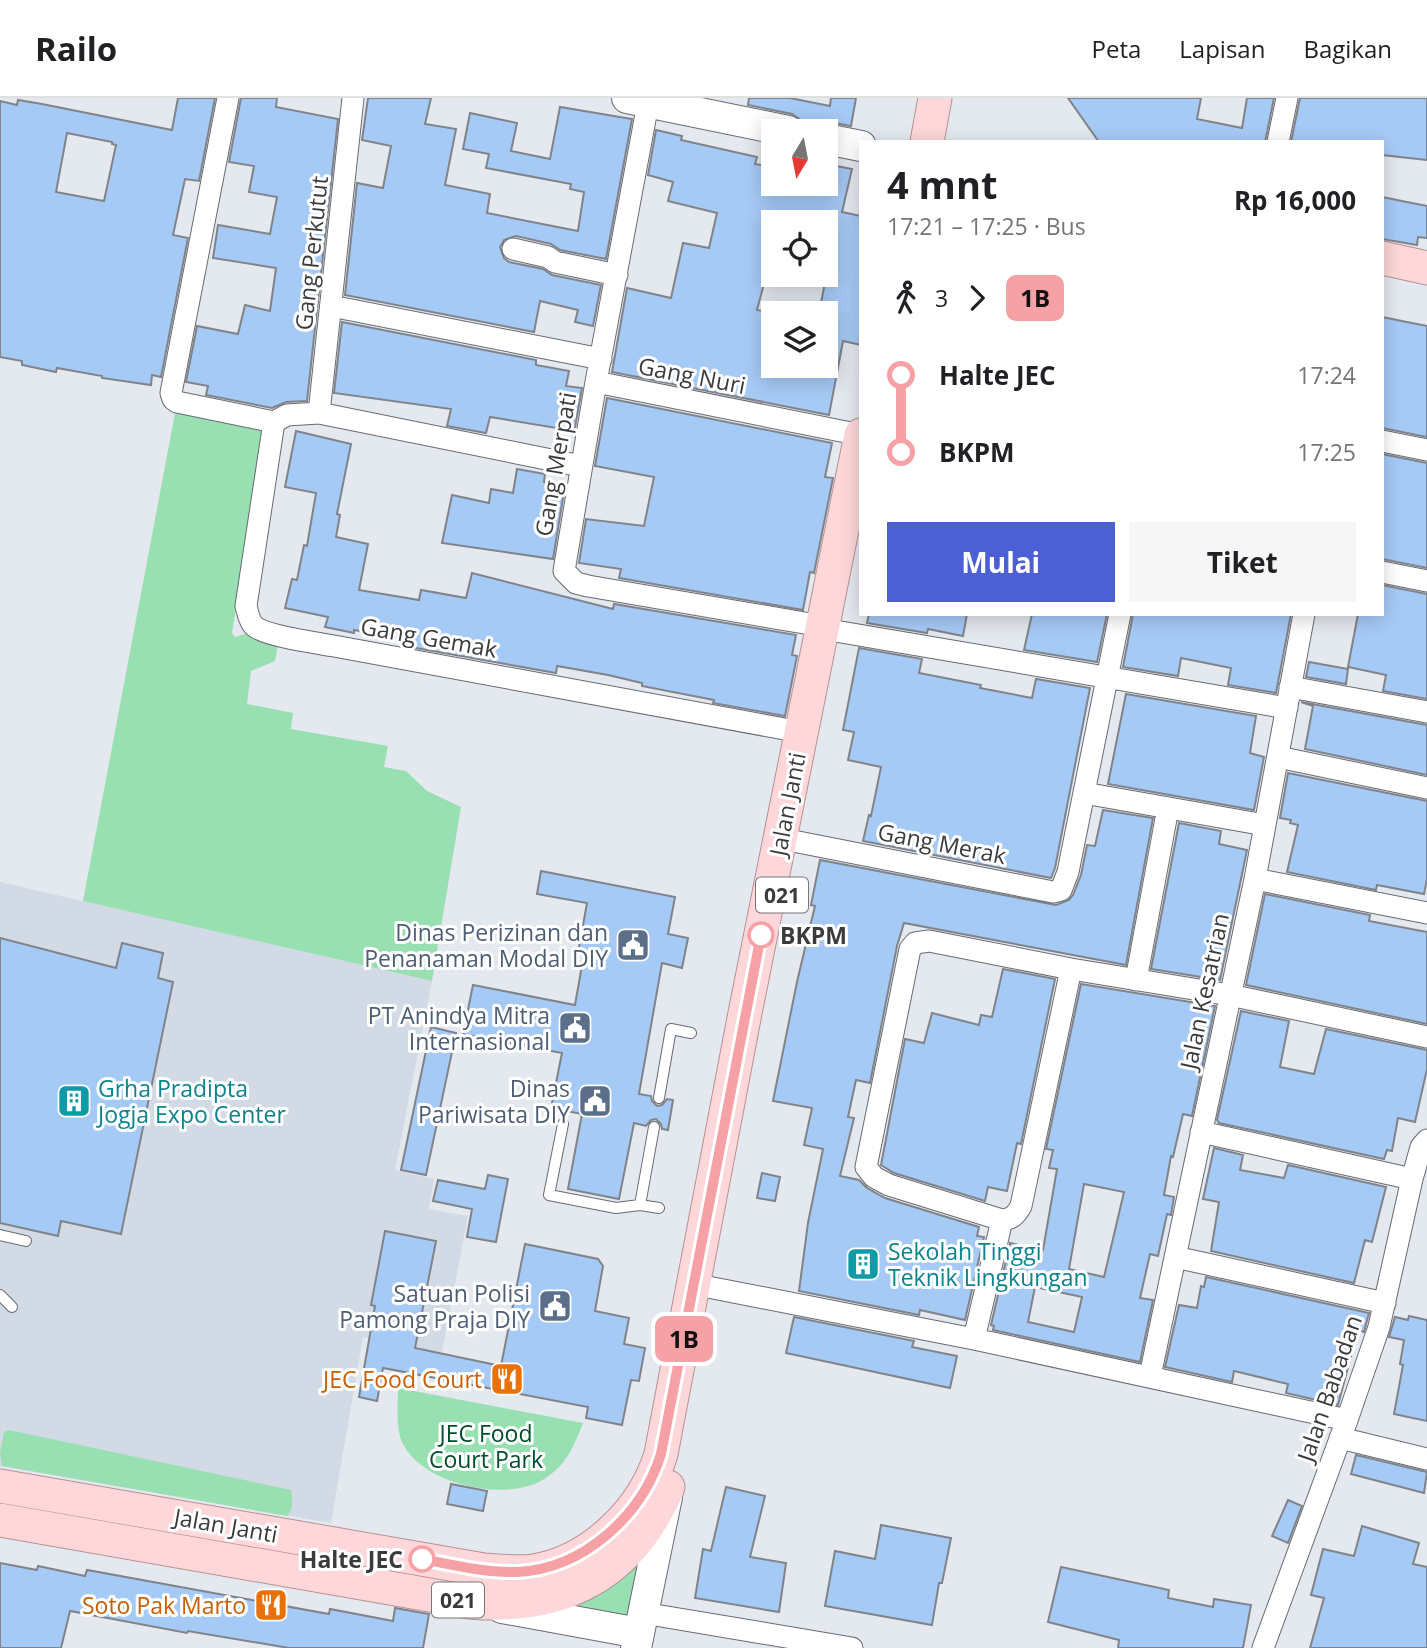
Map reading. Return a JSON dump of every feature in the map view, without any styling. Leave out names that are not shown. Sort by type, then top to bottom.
[{"type":"main road","points":[[927,140],[935,98]]},
{"type":"main road","points":[[1384,258],[1427,268]]},
{"type":"main road","name":"Jalan Janti","points":[[0,1520],[470,1602],[504,1604],[539,1600],[591,1582],[618,1562],[641,1535],[660,1506],[672,1472],[793,841],[859,447]]},
{"type":"main road","name":"Jalan Janti","points":[[0,1486],[500,1571],[532,1571],[563,1563],[589,1548],[614,1528],[644,1493],[661,1454],[801,732],[859,512]]},
{"type":"street","points":[[228,98],[171,393],[173,399],[274,422],[288,415],[319,413],[581,466]]},
{"type":"street","name":"Gang Perkutut","points":[[319,413],[353,98]]},
{"type":"street","points":[[1278,140],[1287,98]]},
{"type":"street","points":[[641,99],[761,125]]},
{"type":"street","name":"Gang Merpati","points":[[641,99],[617,275],[564,570],[576,583],[829,629]]},
{"type":"street","points":[[838,141],[859,146]]},
{"type":"street","points":[[513,249],[548,257],[555,262],[617,275]]},
{"type":"street","points":[[331,306],[601,359]]},
{"type":"street","name":"Gang Nuri","points":[[596,382],[859,435]]},
{"type":"street","name":"Gang Gemak","points":[[274,422],[246,606],[255,627],[273,634],[334,646],[801,732]]},
{"type":"street","points":[[1384,441],[1427,450]]},
{"type":"street","points":[[1384,572],[1427,581]]},
{"type":"street","points":[[1120,616],[1084,793],[1265,825]]},
{"type":"street","name":"Jalan Kesatrian","points":[[1150,1376],[1255,879],[1304,616]]},
{"type":"street","points":[[829,629],[1108,677],[1427,712]]},
{"type":"street","points":[[1278,757],[1427,788]]},
{"type":"street","name":"Gang Merak","points":[[793,841],[1053,892],[1061,890],[1068,872],[1084,793]]},
{"type":"street","points":[[1136,980],[1168,807]]},
{"type":"street","points":[[1255,879],[1427,913]]},
{"type":"street","points":[[1071,969],[1021,1206],[1016,1215],[1009,1220],[1002,1220],[889,1185],[874,1177],[866,1167],[910,949],[915,943],[929,941],[1071,969],[1230,995],[1427,1037]]},
{"type":"street","points":[[1201,1132],[1412,1179]]},
{"type":"street","name":"Jalan Babadan","points":[[1263,1648],[1343,1429],[1385,1303],[1412,1179],[1421,1147],[1427,1140]]},
{"type":"street","points":[[974,1339],[1002,1220]]},
{"type":"street","points":[[1175,1257],[1385,1303]]},
{"type":"street","points":[[708,1287],[1150,1376],[1343,1429],[1427,1459]]},
{"type":"street","points":[[640,1631],[672,1472]]},
{"type":"street","points":[[470,1602],[640,1631],[852,1648]]},
{"type":"street","points":[[557,1618],[594,1639],[602,1648]]},
{"type":"lane","points":[[659,1098],[671,1029],[691,1033]]},
{"type":"lane","points":[[563,1124],[549,1195],[616,1208],[640,1205],[659,1208]]},
{"type":"lane","points":[[640,1205],[654,1127]]},
{"type":"lane","points":[[0,1235],[26,1241],[0,1244]]},
{"type":"lane","points":[[0,1295],[12,1307]]},
{"type":"shaded area","points":[[0,882],[432,981],[395,1170],[434,1179],[429,1209],[468,1216],[442,1353],[363,1337],[331,1523],[0,1466]]},
{"type":"green space","points":[[176,408],[265,431],[232,633],[235,637],[249,633],[278,644],[275,661],[251,671],[247,704],[293,713],[291,729],[388,746],[384,767],[406,771],[427,791],[461,807],[432,981],[83,901]]},
{"type":"green space","name":"JEC Food Court Park","points":[[398,1388],[583,1423],[564,1462],[544,1479],[528,1486],[510,1489],[468,1486],[430,1471],[415,1460],[404,1446],[398,1426]]},
{"type":"green space","points":[[9,1430],[291,1490],[291,1507],[287,1516],[2,1466],[0,1453],[4,1432]]},
{"type":"green space","points":[[639,1564],[628,1618],[572,1608],[600,1595]]},
{"type":"building","points":[[178,98],[215,98],[199,181],[185,179],[173,235],[188,238],[161,377],[152,375],[151,385],[57,368],[56,372],[0,357],[0,101],[17,105],[18,100],[42,104],[172,130]],"holes":[[[67,133],[116,145],[104,201],[56,192]]]},
{"type":"building","points":[[241,98],[277,98],[276,107],[338,119],[307,401],[286,402],[272,408],[206,395],[208,386],[186,382],[197,326],[238,334],[245,305],[270,311],[276,268],[213,258],[218,225],[270,234],[277,197],[249,192],[254,166],[229,162]]},
{"type":"building","points":[[368,98],[431,98],[425,124],[456,129],[445,185],[490,194],[487,213],[578,231],[584,192],[570,189],[571,184],[486,168],[489,154],[463,149],[470,113],[517,123],[511,151],[550,159],[560,107],[632,119],[606,259],[560,250],[551,244],[516,236],[504,240],[500,247],[504,258],[509,262],[543,269],[552,275],[601,285],[593,326],[575,322],[578,310],[540,301],[534,332],[345,295],[357,183],[383,188],[391,146],[362,140]]},
{"type":"building","points":[[749,98],[790,98],[830,106],[831,98],[856,98],[851,126],[838,124],[838,119],[799,119],[792,114],[748,105]]},
{"type":"building","points":[[1068,98],[1201,98],[1197,119],[1242,128],[1247,98],[1274,98],[1265,140],[1098,140]]},
{"type":"building","points":[[1300,98],[1427,98],[1427,160],[1384,155],[1384,140],[1291,140]]},
{"type":"building","points":[[656,130],[682,136],[681,140],[757,157],[755,164],[761,165],[761,196],[838,196],[838,166],[852,169],[842,212],[859,216],[859,345],[843,341],[838,367],[838,301],[821,301],[824,287],[838,287],[838,210],[761,210],[761,287],[763,287],[757,310],[761,311],[761,378],[836,378],[829,415],[612,372],[627,288],[671,298],[683,243],[709,248],[717,213],[668,201],[673,182],[648,175]]},
{"type":"building","points":[[1384,197],[1427,206],[1427,238],[1418,237],[1417,245],[1384,239]]},
{"type":"building","points":[[1384,317],[1427,326],[1427,437],[1384,428]]},
{"type":"building","points":[[342,322],[536,360],[536,365],[569,371],[566,386],[582,388],[574,433],[490,417],[486,433],[447,426],[451,409],[334,393]]},
{"type":"building","points":[[607,398],[832,443],[825,477],[833,478],[814,573],[810,572],[803,610],[619,578],[621,569],[579,563],[586,519],[644,526],[654,477],[595,466]]},
{"type":"building","points":[[296,431],[351,444],[337,514],[340,515],[336,537],[368,544],[359,590],[419,600],[421,590],[466,598],[472,573],[613,609],[614,604],[796,635],[792,655],[797,656],[785,716],[713,703],[714,700],[642,686],[642,683],[608,675],[557,666],[556,673],[410,647],[411,640],[325,627],[328,617],[285,608],[292,579],[297,580],[304,545],[307,546],[316,493],[285,487]]},
{"type":"building","points":[[1384,454],[1427,463],[1427,568],[1384,559]]},
{"type":"building","points":[[517,469],[545,474],[544,482],[565,486],[553,559],[442,543],[452,495],[489,503],[491,489],[513,493]]},
{"type":"building","points":[[1384,585],[1427,594],[1427,699],[1383,691],[1386,675],[1348,667],[1358,616],[1384,616]]},
{"type":"building","points":[[869,616],[967,616],[963,636],[928,629],[927,633],[867,623]]},
{"type":"building","points":[[1032,616],[1107,616],[1097,662],[1024,650]]},
{"type":"building","points":[[1133,616],[1291,616],[1276,693],[1228,685],[1231,668],[1181,658],[1178,676],[1123,667]]},
{"type":"building","points":[[859,648],[922,659],[919,673],[1032,698],[1036,679],[1090,688],[1051,878],[863,841],[881,767],[848,760],[854,732],[843,730]]},
{"type":"building","points":[[1309,662],[1348,669],[1346,684],[1306,677]]},
{"type":"building","points":[[1126,694],[1256,716],[1250,753],[1264,757],[1254,810],[1108,784]]},
{"type":"building","points":[[1301,702],[1427,725],[1427,775],[1305,749],[1313,706]]},
{"type":"building","points":[[1288,773],[1427,801],[1427,879],[1424,894],[1377,885],[1376,890],[1287,872],[1298,825],[1290,823],[1291,820],[1280,818]]},
{"type":"building","points":[[1103,810],[1153,818],[1126,965],[904,923],[870,1083],[856,1080],[848,1117],[854,1118],[840,1176],[859,1180],[885,1198],[979,1227],[977,1236],[984,1237],[965,1320],[920,1310],[919,1315],[799,1291],[808,1223],[823,1149],[804,1145],[812,1108],[773,1101],[815,906],[811,905],[820,860],[1056,905],[1069,900],[1073,895],[1081,875],[1087,845],[1095,846]]},
{"type":"building","points":[[1179,823],[1221,831],[1219,844],[1247,850],[1220,980],[1151,969]]},
{"type":"building","points":[[541,871],[675,897],[668,934],[688,938],[682,968],[662,963],[639,1094],[651,1096],[657,1106],[667,1099],[673,1100],[668,1130],[662,1129],[656,1119],[646,1126],[634,1123],[619,1199],[568,1189],[582,1114],[551,1108],[562,1053],[463,1034],[473,985],[575,1005],[584,954],[578,953],[587,903],[537,894]]},
{"type":"building","points":[[1265,894],[1370,915],[1369,921],[1427,932],[1427,1024],[1246,985]]},
{"type":"building","name":"Grha Pradipta Jogja Expo Center","points":[[0,938],[116,968],[122,943],[163,953],[158,978],[173,982],[121,1234],[61,1221],[58,1236],[0,1223]]},
{"type":"building","points":[[1003,969],[1055,979],[1021,1144],[1017,1143],[1007,1191],[988,1187],[985,1201],[894,1173],[881,1165],[905,1039],[924,1043],[932,1013],[979,1025],[981,1015],[992,1017]]},
{"type":"building","points":[[1081,984],[1215,1006],[1192,1116],[1183,1114],[1173,1157],[1171,1156],[1164,1195],[1174,1197],[1171,1215],[1167,1214],[1158,1256],[1150,1254],[1140,1298],[1153,1300],[1140,1362],[993,1330],[994,1326],[991,1325],[1010,1243],[1043,1250],[1057,1169],[1049,1168],[1053,1150],[1046,1149]],"holes":[[[1084,1184],[1124,1192],[1104,1277],[1069,1269]],[[1035,1287],[1082,1297],[1074,1332],[1028,1322]]]},
{"type":"building","points":[[1241,1011],[1289,1021],[1280,1067],[1314,1074],[1326,1029],[1427,1050],[1427,1069],[1415,1122],[1398,1118],[1392,1151],[1387,1150],[1384,1159],[1219,1123],[1217,1120]]},
{"type":"building","points":[[431,1027],[456,1033],[426,1175],[401,1170]]},
{"type":"building","points":[[1214,1148],[1243,1155],[1240,1170],[1284,1178],[1288,1165],[1386,1187],[1372,1242],[1365,1240],[1354,1283],[1211,1251],[1219,1202],[1203,1199]]},
{"type":"building","points":[[762,1173],[780,1177],[775,1201],[757,1198]]},
{"type":"building","points":[[488,1175],[508,1179],[496,1242],[467,1237],[472,1209],[433,1201],[438,1180],[485,1189]]},
{"type":"building","points":[[385,1231],[436,1241],[415,1348],[501,1366],[525,1244],[598,1259],[603,1266],[595,1311],[629,1318],[624,1344],[645,1348],[639,1381],[631,1380],[622,1425],[586,1418],[588,1407],[383,1368],[377,1401],[359,1397],[375,1306],[371,1305]]},
{"type":"building","points":[[1206,1277],[1369,1313],[1364,1332],[1358,1330],[1338,1405],[1286,1393],[1288,1384],[1234,1371],[1232,1382],[1165,1367],[1179,1305],[1197,1308],[1201,1286],[1204,1287]]},
{"type":"building","points":[[1409,1316],[1427,1320],[1427,1421],[1394,1414],[1403,1365],[1400,1364],[1404,1340],[1389,1337],[1395,1317],[1408,1320]]},
{"type":"building","points":[[794,1317],[914,1341],[912,1347],[957,1356],[950,1388],[786,1353]]},
{"type":"building","points":[[1356,1455],[1427,1472],[1424,1493],[1351,1474]]},
{"type":"building","points":[[451,1484],[487,1491],[483,1511],[447,1504]]},
{"type":"building","points":[[726,1487],[765,1496],[750,1557],[786,1563],[779,1612],[695,1598],[703,1549],[711,1551]]},
{"type":"building","points":[[1288,1500],[1302,1506],[1288,1543],[1272,1536]]},
{"type":"building","points":[[881,1525],[951,1538],[942,1583],[939,1583],[932,1625],[825,1606],[835,1551],[875,1559]]},
{"type":"building","points":[[1362,1526],[1419,1543],[1413,1564],[1427,1567],[1427,1648],[1310,1648],[1324,1598],[1311,1595],[1323,1549],[1354,1556]]},
{"type":"building","points":[[0,1563],[37,1570],[38,1566],[85,1576],[87,1570],[329,1614],[330,1609],[393,1621],[395,1608],[429,1614],[423,1648],[289,1648],[188,1631],[187,1633],[70,1611],[61,1648],[0,1648]]},
{"type":"building","points":[[1061,1567],[1169,1590],[1168,1598],[1213,1607],[1214,1599],[1251,1605],[1243,1648],[1118,1648],[1119,1640],[1048,1622]]},
{"type":"bus line","name":"1B","points":[[422,1559],[484,1570],[516,1572],[563,1563],[602,1539],[644,1493],[661,1454],[761,935]]},
{"type":"place","name":"BKPM","points":[[761,935]]},
{"type":"place","name":"Dinas Perizinan dan Penanaman Modal DIY","points":[[633,945]]},
{"type":"place","name":"PT Anindya Mitra Internasional","points":[[575,1028]]},
{"type":"place","name":"Grha Pradipta Jogja Expo Center","points":[[74,1101]]},
{"type":"place","name":"Dinas Pariwisata DIY","points":[[595,1101]]},
{"type":"place","name":"Sekolah Tinggi Teknik Lingkungan","points":[[863,1264]]},
{"type":"place","name":"Satuan Polisi Pamong Praja DIY","points":[[555,1306]]},
{"type":"place","name":"JEC Food Court","points":[[507,1379]]},
{"type":"place","name":"Halte JEC","points":[[422,1559]]},
{"type":"place","name":"Soto Pak Marto","points":[[271,1605]]}]
